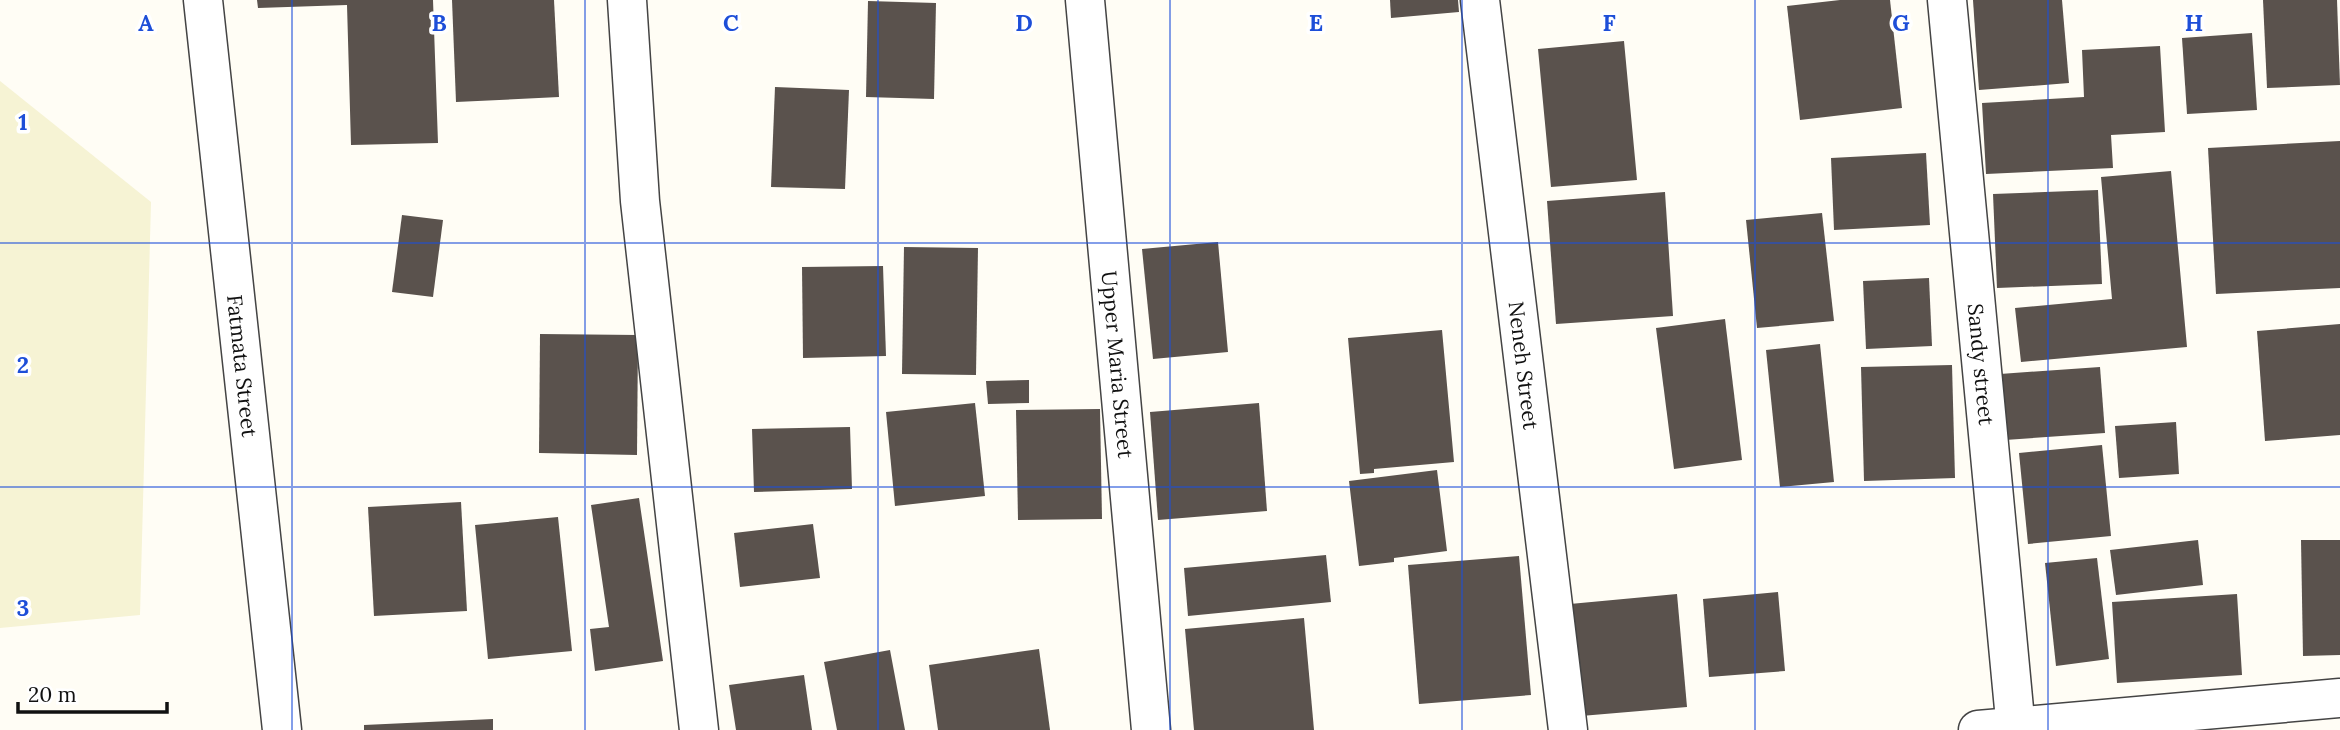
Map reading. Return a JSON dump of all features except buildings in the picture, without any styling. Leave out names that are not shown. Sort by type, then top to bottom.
[{"type":"street","name":"Fatmata Street","points":[[203,0],[282,730]]},
{"type":"street","points":[[627,0],[640,201],[699,730]]},
{"type":"street","name":"Upper Maria Street","points":[[1085,0],[1151,730]]},
{"type":"street","name":"Neneh Street","points":[[1480,0],[1568,730]]},
{"type":"street","name":"Sandy street","points":[[1947,0],[2015,728]]},
{"type":"street","points":[[1978,730],[2340,698]]},
{"type":"shaded area","points":[[0,81],[151,202],[140,615],[0,628]]}]
